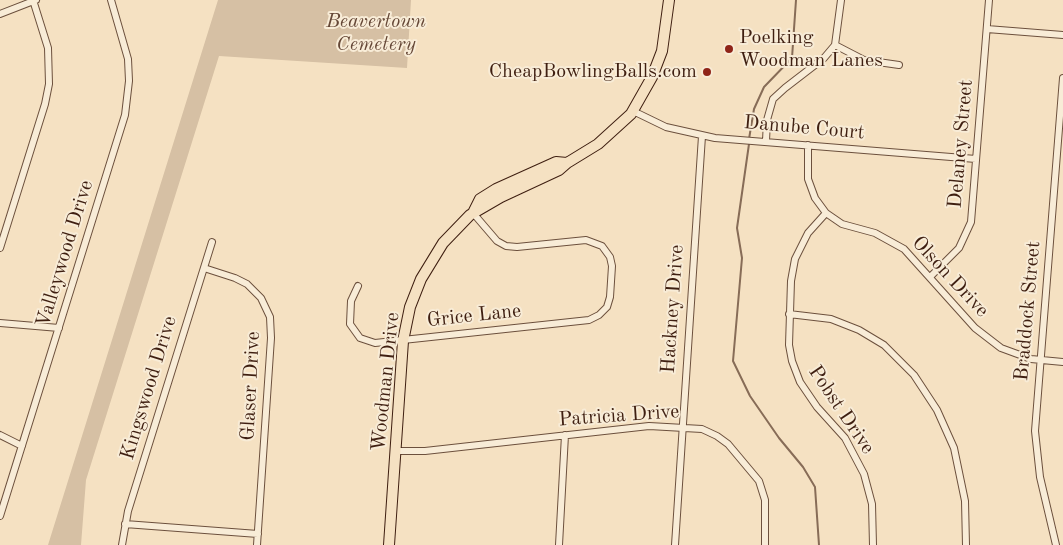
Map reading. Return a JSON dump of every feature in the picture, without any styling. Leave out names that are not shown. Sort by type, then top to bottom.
[{"type":"main road","name":"Woodman Drive","points":[[389,545],[403,341],[410,307],[422,279],[448,237],[473,213],[480,199],[496,189],[556,162],[567,163],[598,144],[633,112],[652,77],[662,52],[669,0]]},
{"type":"street","points":[[0,14],[34,0],[48,48],[49,84],[45,104],[0,248]]},
{"type":"street","name":"Valleywood Drive","points":[[0,516],[120,132],[128,100],[128,59],[111,0]]},
{"type":"street","points":[[766,141],[767,120],[773,100],[784,88],[824,58],[835,45],[841,0]]},
{"type":"street","name":"Delaney Street","points":[[930,276],[954,256],[968,232],[973,208],[989,0]]},
{"type":"street","points":[[987,29],[1063,35]]},
{"type":"street","points":[[835,45],[864,60],[899,65]]},
{"type":"street","name":"Braddock Street","points":[[1056,545],[1040,477],[1035,446],[1063,78]]},
{"type":"street","name":"Danube Court","points":[[633,112],[666,127],[702,136],[976,159]]},
{"type":"street","name":"Hackney Drive","points":[[675,545],[702,136]]},
{"type":"street","name":"Olson Drive","points":[[808,145],[808,179],[815,198],[826,213],[842,224],[875,233],[894,242],[915,259],[975,328],[990,340],[1010,352],[1041,360],[1063,362]]},
{"type":"street","name":"Grice Lane","points":[[358,286],[349,309],[350,324],[355,333],[364,340],[375,343],[589,320],[603,312],[610,297],[612,262],[602,246],[586,240],[517,247],[506,246],[497,241],[473,213]]},
{"type":"street","name":"Pobst Drive","points":[[826,213],[808,233],[795,259],[789,314],[789,345],[794,370],[800,382],[816,407],[845,438],[864,474],[872,504],[873,545]]},
{"type":"street","name":"Kingswood Drive","points":[[122,545],[125,524],[212,242]]},
{"type":"street","name":"Glaser Drive","points":[[204,268],[247,284],[261,298],[270,317],[271,338],[257,545]]},
{"type":"street","points":[[789,314],[831,319],[859,330],[884,345],[914,375],[937,410],[954,448],[965,501],[966,545]]},
{"type":"street","points":[[0,322],[59,328]]},
{"type":"street","name":"Patricia Drive","points":[[396,451],[425,451],[649,426],[702,429],[717,436],[754,473],[759,481],[765,500],[765,545]]},
{"type":"street","points":[[0,435],[22,446]]},
{"type":"street","points":[[559,545],[565,435]]},
{"type":"street","points":[[125,524],[258,534]]},
{"type":"green space","name":"Beavertown Cemetery","points":[[218,0],[411,0],[407,68],[219,56],[86,480],[81,545],[48,545]]},
{"type":"waterway","points":[[749,139],[754,109],[764,87],[792,58],[796,0]]},
{"type":"waterway","points":[[749,144],[737,228],[742,258],[733,361],[750,396],[779,438],[803,467],[815,487],[819,545]]},
{"type":"place","name":"Poelking Woodman Lanes","points":[[729,49]]},
{"type":"place","name":"CheapBowlingBalls.com","points":[[707,72]]}]
